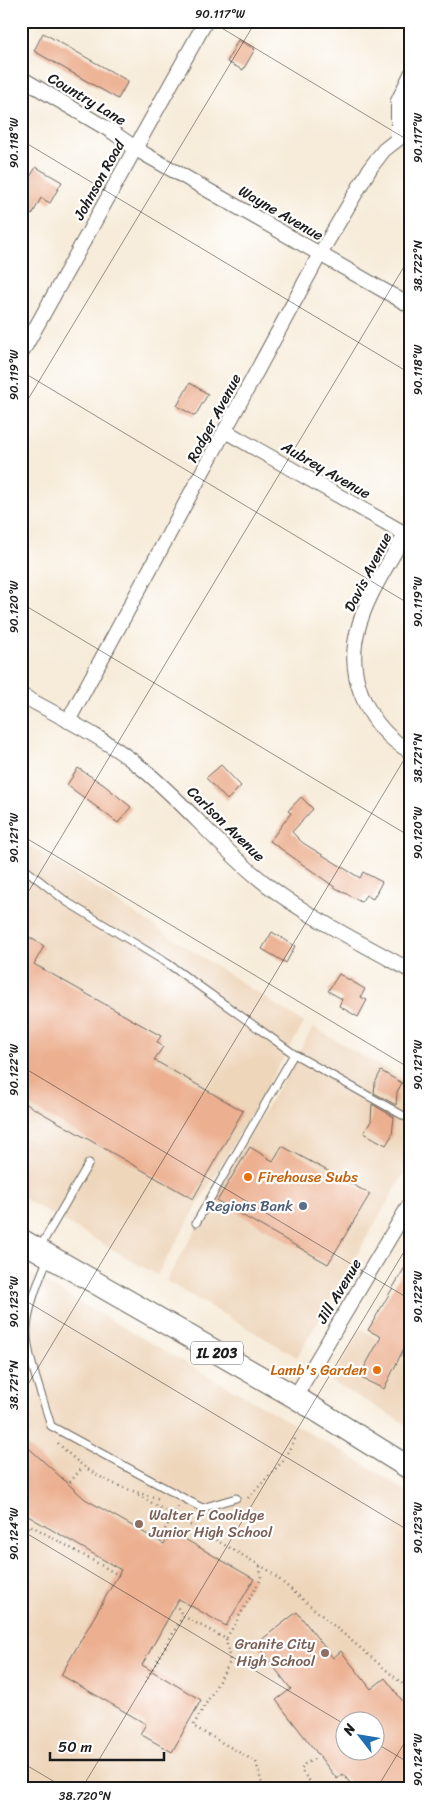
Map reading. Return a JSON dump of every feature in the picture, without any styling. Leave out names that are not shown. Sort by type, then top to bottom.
[{"type":"main road","name":"IL 203","points":[[36,1248],[294,1397],[411,1469]]},
{"type":"street","name":"Johnson Road","points":[[21,354],[206,21]]},
{"type":"street","points":[[398,137],[398,101],[411,74]]},
{"type":"street","name":"Country Lane","points":[[21,78],[135,148]]},
{"type":"street","name":"Rodger Avenue","points":[[68,720],[320,254],[371,167],[398,137],[411,129]]},
{"type":"street","name":"Wayne Avenue","points":[[135,148],[411,306]]},
{"type":"street","name":"Aubrey Avenue","points":[[225,431],[408,535]]},
{"type":"street","name":"Davis Avenue","points":[[408,535],[368,603],[357,632],[354,655],[359,688],[366,706],[387,735],[411,752]]},
{"type":"street","name":"Carlson Avenue","points":[[21,695],[68,720],[142,768],[175,797],[230,853],[257,877],[289,900],[411,971]]},
{"type":"street","name":"Jill Avenue","points":[[294,1397],[411,1202]]},
{"type":"lane","points":[[21,866],[67,902],[167,963],[294,1054],[411,1120]]},
{"type":"lane","points":[[196,1223],[294,1054]]},
{"type":"lane","points":[[89,1163],[36,1248],[36,1287],[27,1329],[32,1362],[51,1426],[202,1508],[236,1498]]},
{"type":"path","points":[[70,1482],[83,1467]]},
{"type":"path","points":[[135,1493],[260,1565],[411,1691]]},
{"type":"path","points":[[160,1538],[179,1504]]},
{"type":"path","points":[[21,1535],[30,1525],[122,1577]]},
{"type":"path","points":[[260,1565],[261,1579],[226,1639],[230,1662],[193,1726],[256,1762],[263,1788]]},
{"type":"path","points":[[176,1605],[183,1616],[226,1639]]},
{"type":"path","points":[[145,1682],[183,1616]]},
{"type":"path","points":[[314,1758],[305,1764],[301,1770],[315,1788]]},
{"type":"path","points":[[21,1780],[34,1788]]},
{"type":"shaded area","points":[[21,840],[304,1023],[157,1275],[21,1197]]},
{"type":"shaded area","points":[[313,1027],[411,1084],[411,1162],[297,1357],[166,1281]]},
{"type":"shaded area","name":"Walter F Coolidge Junior High School","points":[[21,1269],[374,1470],[411,1495],[411,1788],[21,1788]]},
{"type":"shaded area","points":[[360,1328],[411,1358],[411,1427],[331,1381]]},
{"type":"building","points":[[43,33],[128,81],[118,99],[34,51]]},
{"type":"building","points":[[238,40],[255,49],[243,70],[227,62]]},
{"type":"building","points":[[36,167],[62,182],[50,203],[41,198],[32,215],[21,209],[21,179],[27,182]]},
{"type":"building","points":[[190,383],[208,394],[195,416],[177,406]]},
{"type":"building","points":[[221,765],[241,786],[227,800],[206,778]]},
{"type":"building","points":[[78,768],[104,785],[131,807],[118,823],[67,785]]},
{"type":"building","points":[[301,797],[313,809],[292,832],[303,843],[360,878],[363,872],[382,882],[373,899],[366,895],[361,902],[336,888],[270,841],[291,813],[288,811]]},
{"type":"building","points":[[21,932],[44,946],[34,964],[161,1036],[157,1042],[163,1047],[154,1060],[243,1111],[193,1199],[21,1101]]},
{"type":"building","points":[[272,932],[295,946],[286,963],[262,949]]},
{"type":"building","points":[[339,974],[365,989],[361,997],[367,1000],[358,1017],[339,1006],[342,999],[328,991]]},
{"type":"building","points":[[381,1071],[402,1083],[397,1092],[396,1105],[374,1093],[375,1083]]},
{"type":"building","points":[[372,1104],[394,1117],[392,1135],[386,1145],[364,1133],[371,1121]]},
{"type":"building","points":[[282,1146],[370,1194],[328,1264],[217,1201],[250,1147],[273,1161]]},
{"type":"building","points":[[411,1257],[411,1355],[403,1350],[384,1389],[359,1377],[381,1337],[368,1330]]},
{"type":"building","points":[[21,1441],[85,1499],[164,1544],[171,1531],[254,1579],[226,1626],[179,1599],[142,1665],[201,1700],[172,1752],[140,1734],[146,1724],[61,1675],[121,1570],[28,1516],[21,1524]]},
{"type":"building","points":[[297,1612],[333,1658],[341,1651],[371,1689],[385,1678],[411,1712],[411,1788],[354,1788],[343,1774],[337,1779],[276,1700],[291,1689],[256,1644]]},
{"type":"place","name":"Firehouse Subs","points":[[248,1177]]},
{"type":"place","name":"Regions Bank","points":[[303,1206]]},
{"type":"place","name":"Lamb's Garden","points":[[377,1370]]},
{"type":"place","name":"Walter F Coolidge Junior High School","points":[[139,1524]]},
{"type":"place","name":"Granite City High School","points":[[325,1653]]}]
